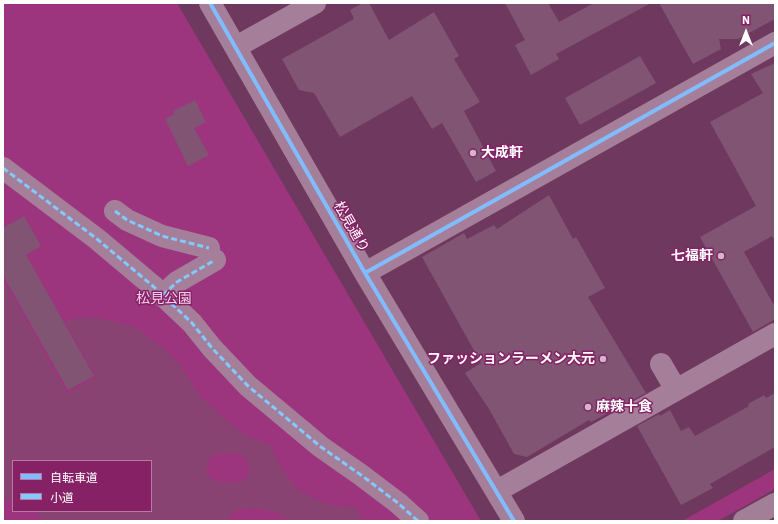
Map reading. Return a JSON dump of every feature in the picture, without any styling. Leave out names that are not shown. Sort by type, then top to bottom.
[{"type":"main road","points":[[744,521],[775,504]]},
{"type":"street","name":"松見通り","points":[[210,3],[365,273],[514,521]]},
{"type":"street","points":[[236,47],[316,3]]},
{"type":"street","points":[[365,273],[775,43]]},
{"type":"street","points":[[3,168],[97,239],[163,295],[192,323],[212,348],[248,386],[321,448],[361,475],[398,503],[418,521]]},
{"type":"street","points":[[116,211],[127,220],[162,236],[212,254],[163,295]]},
{"type":"street","points":[[497,491],[775,334]]},
{"type":"street","points":[[661,364],[676,390]]},
{"type":"green space","name":"松見公園","points":[[3,3],[177,3],[481,521],[3,521]]},
{"type":"green space","points":[[775,469],[775,489],[718,521],[682,521]]},
{"type":"shaded area","points":[[3,279],[67,393],[96,377],[65,322],[81,318],[101,318],[135,327],[167,351],[182,368],[200,396],[226,420],[245,435],[272,446],[276,459],[297,489],[312,498],[335,506],[356,508],[363,521],[289,521],[277,512],[251,508],[236,510],[231,514],[227,521],[43,521],[36,512],[152,512],[152,460],[12,460],[12,500],[3,499]],"holes":[[[227,453],[239,454],[247,459],[250,470],[245,479],[240,483],[217,482],[210,478],[206,471],[208,462],[213,455]]]},
{"type":"building","points":[[363,3],[369,3],[389,40],[434,12],[459,56],[454,59],[480,102],[464,111],[496,171],[476,182],[442,123],[432,129],[412,96],[340,137],[314,93],[299,90],[282,59],[354,19],[350,10]]},
{"type":"building","points":[[505,3],[548,3],[559,22],[594,3],[651,3],[556,54],[559,59],[531,75],[515,45],[525,40]]},
{"type":"building","points":[[659,3],[775,3],[775,19],[738,39],[719,39],[721,49],[693,64]]},
{"type":"building","points":[[640,56],[656,83],[580,125],[565,98]]},
{"type":"building","points":[[775,63],[775,241],[772,236],[744,252],[775,307],[775,319],[753,332],[700,237],[756,206],[710,122],[763,93],[751,74]]},
{"type":"building","points":[[195,100],[206,122],[194,128],[209,155],[188,166],[165,119],[174,114],[173,111]]},
{"type":"building","points":[[549,195],[573,239],[576,237],[605,288],[588,297],[646,393],[591,422],[589,420],[527,457],[514,454],[489,409],[465,373],[481,363],[422,257],[464,233],[467,239],[494,225],[497,229]]},
{"type":"building","points":[[24,216],[41,246],[26,255],[94,376],[68,390],[3,275],[3,228]]},
{"type":"building","points":[[775,393],[775,447],[710,484],[713,488],[681,505],[637,426],[670,410],[681,431],[689,427],[695,436],[749,406],[748,404],[764,395],[766,398]]},
{"type":"marked path","points":[[3,168],[97,239],[154,287],[192,323],[212,348],[248,386],[321,447],[398,503],[418,521]]},
{"type":"marked path","points":[[115,211],[127,220],[162,236],[209,248]]},
{"type":"marked path","points":[[163,295],[177,282],[215,260]]},
{"type":"cycle path","points":[[210,3],[365,273],[514,521]]},
{"type":"cycle path","points":[[365,273],[775,43]]},
{"type":"place","name":"大成軒","points":[[473,153]]},
{"type":"place","name":"七福軒","points":[[721,256]]},
{"type":"place","name":"ファッションラーメン大元","points":[[603,359]]},
{"type":"place","name":"麻辣十食","points":[[588,407]]}]
